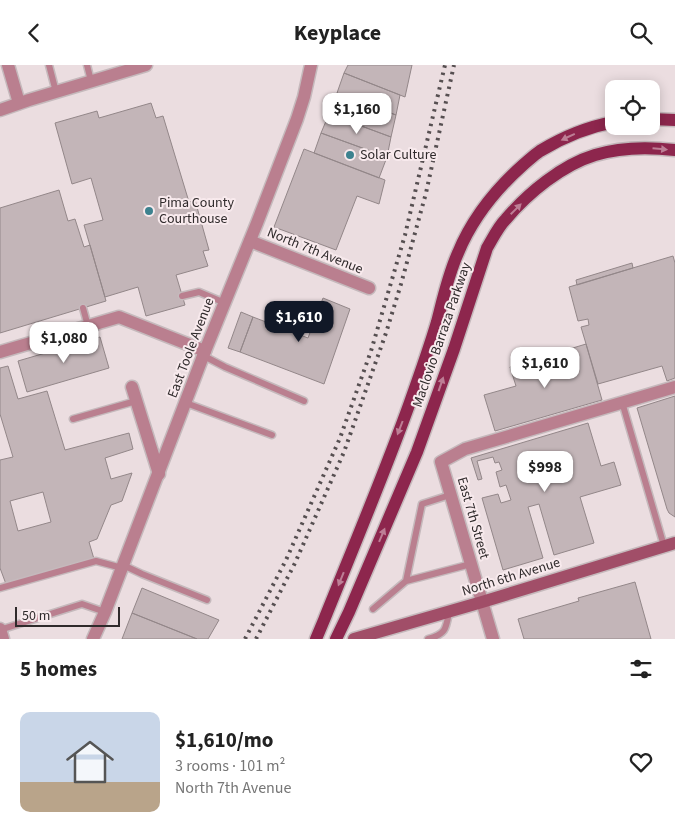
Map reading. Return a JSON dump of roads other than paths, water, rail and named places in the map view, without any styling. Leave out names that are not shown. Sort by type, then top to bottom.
[{"type":"main road","points":[[660,119],[675,120]]},
{"type":"main road","name":"Maclovio Barraza Parkway","points":[[316,639],[410,402],[449,276],[457,253],[467,233],[485,204],[510,177],[538,152],[566,137],[590,127],[605,124]]},
{"type":"main road","name":"Maclovio Barraza Parkway","points":[[336,639],[418,452],[487,248],[496,233],[506,219],[537,188],[566,167],[594,155],[620,149],[657,148],[675,150]]},
{"type":"main road","name":"North 6th Avenue","points":[[354,639],[669,545]]},
{"type":"street","points":[[8,65],[19,103]]},
{"type":"street","points":[[0,110],[146,65]]},
{"type":"street","name":"East Toole Avenue","points":[[93,639],[299,112],[311,65]]},
{"type":"street","name":"North 7th Avenue","points":[[250,241],[369,288]]},
{"type":"street","points":[[0,352],[120,317],[204,353]]},
{"type":"street","points":[[132,387],[159,474]]},
{"type":"street","points":[[622,402],[675,387]]},
{"type":"street","name":"East 7th Street","points":[[493,639],[441,462],[465,449],[622,402]]},
{"type":"street","points":[[0,629],[3,639]]},
{"type":"lane","points":[[49,65],[56,92]]},
{"type":"lane","points":[[87,65],[91,81]]},
{"type":"lane","points":[[182,296],[199,292],[225,303]]},
{"type":"lane","points":[[83,308],[88,326]]},
{"type":"lane","points":[[204,353],[224,367],[304,401]]},
{"type":"lane","points":[[73,419],[136,401]]},
{"type":"lane","points":[[622,402],[669,545]]},
{"type":"lane","points":[[186,403],[272,435]]},
{"type":"lane","points":[[406,581],[422,504],[450,495]]},
{"type":"lane","points":[[0,588],[96,561],[122,566],[207,600]]},
{"type":"lane","points":[[373,609],[406,581],[471,564]]},
{"type":"lane","points":[[0,629],[82,604],[105,612]]},
{"type":"lane","points":[[428,639],[443,633],[447,626],[449,611]]},
{"type":"railway","points":[[245,639],[286,560],[340,438],[371,351],[405,235],[445,65]]},
{"type":"railway","points":[[256,639],[295,563],[344,452],[386,333],[426,193],[454,65]]},
{"type":"place","name":"Solar Culture","points":[[350,155]]},
{"type":"place","name":"Pima County Courthouse","points":[[149,211]]}]
